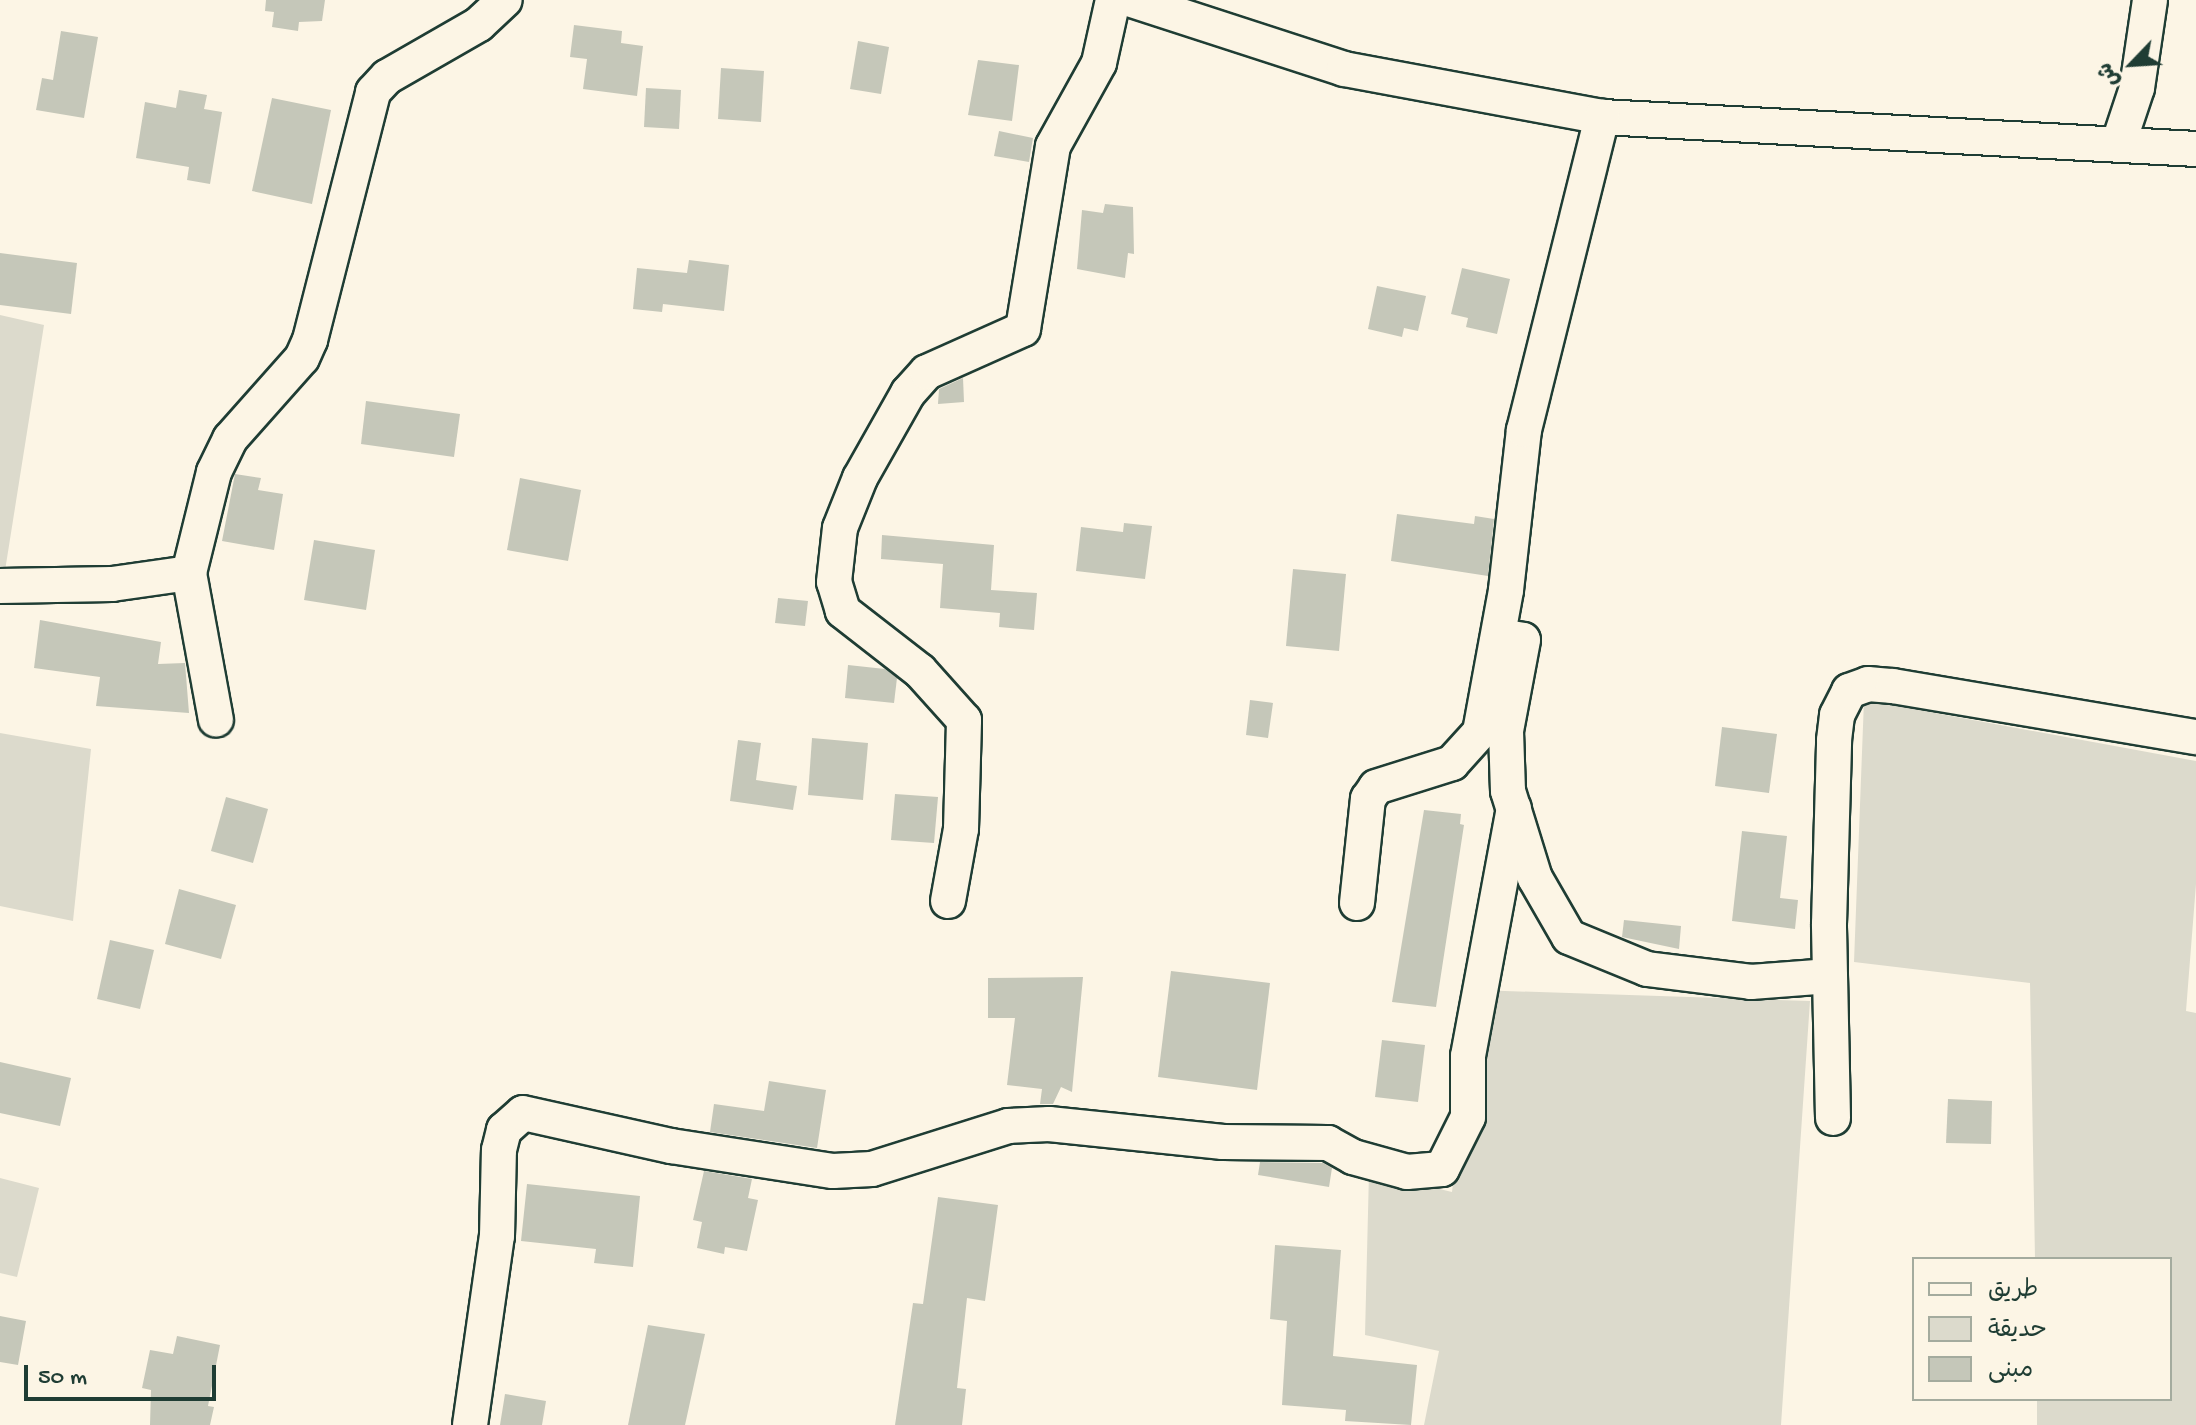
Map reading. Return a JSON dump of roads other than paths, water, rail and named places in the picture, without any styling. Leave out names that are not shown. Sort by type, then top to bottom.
[{"type":"street","points":[[216,720],[189,573],[214,472],[230,439],[302,358],[310,340],[373,92],[387,77],[479,24],[505,0]]},
{"type":"street","points":[[948,901],[961,829],[964,720],[920,671],[843,611],[834,582],[840,528],[860,478],[927,372],[1023,329],[1053,146],[1099,63],[1113,0]]},
{"type":"street","points":[[1132,0],[1344,69],[1602,117],[2054,143],[2119,142],[2196,149]]},
{"type":"street","points":[[2119,142],[2146,49],[2150,0]]},
{"type":"street","points":[[1357,903],[1368,799],[1389,779],[1452,763],[1480,732],[1499,636],[1524,430],[1602,117]]},
{"type":"street","points":[[0,586],[112,584],[189,573]]},
{"type":"street","points":[[1499,636],[1523,640],[1506,731],[1514,808],[1535,878],[1569,937],[1647,969],[1751,982],[1830,976]]},
{"type":"street","points":[[1833,1118],[1830,976],[1834,740],[1837,715],[1849,691],[1868,684],[1893,686],[2196,737]]},
{"type":"street","points":[[470,1425],[497,1236],[499,1150],[504,1130],[523,1113],[671,1146],[833,1171],[872,1169],[1008,1126],[1049,1124],[1223,1142],[1328,1143],[1353,1157],[1407,1172],[1442,1169],[1468,1117],[1468,1056],[1514,808]]}]
